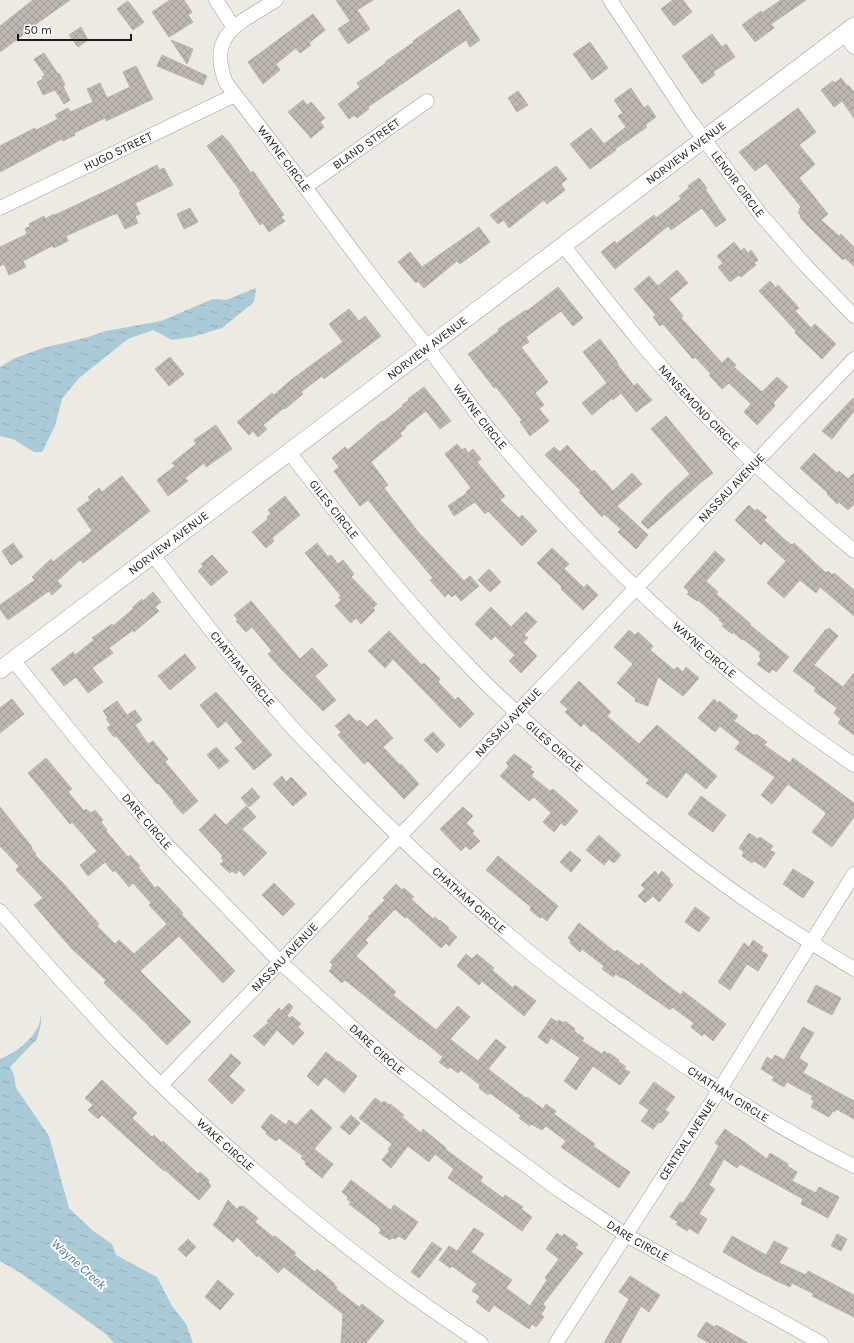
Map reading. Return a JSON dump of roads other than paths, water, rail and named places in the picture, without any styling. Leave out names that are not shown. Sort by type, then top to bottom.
[{"type":"street","points":[[216,0],[234,28],[276,0]]},
{"type":"street","name":"LENOIR CIRCLE","points":[[610,0],[703,139],[761,214],[806,266],[854,316]]},
{"type":"street","name":"WAYNE CIRCLE","points":[[234,28],[227,34],[222,42],[220,63],[226,83],[491,432],[543,492],[606,560],[635,588],[737,679],[800,727],[854,765]]},
{"type":"street","points":[[849,30],[854,47]]},
{"type":"street","name":"NORVIEW AVENUE","points":[[6,665],[849,30]]},
{"type":"street","name":"HUGO STREET","points":[[0,208],[235,95]]},
{"type":"street","name":"BLAND STREET","points":[[305,187],[427,101]]},
{"type":"street","name":"NANSEMOND CIRCLE","points":[[563,245],[617,314],[681,389],[711,421],[795,502],[854,551]]},
{"type":"street","name":"NASSAU AVENUE","points":[[161,1085],[854,359]]},
{"type":"street","name":"GILES CIRCLE","points":[[289,452],[410,602],[462,660],[516,712],[603,789],[669,844],[743,898],[810,943],[854,969]]},
{"type":"street","name":"CHATHAM CIRCLE","points":[[153,555],[209,630],[283,718],[366,805],[448,882],[529,952],[601,1007],[690,1070],[776,1124],[854,1166]]},
{"type":"street","name":"DARE CIRCLE","points":[[6,665],[137,812],[212,892],[280,962],[394,1065],[465,1121],[558,1190],[626,1235],[821,1343]]},
{"type":"street","name":"CENTRAL AVENUE","points":[[556,1343],[720,1089],[854,874]]},
{"type":"street","name":"WAKE CIRCLE","points":[[0,911],[70,992],[161,1085],[287,1199],[352,1251],[429,1309],[481,1343]]},
{"type":"water","points":[[256,288],[254,302],[222,328],[192,337],[172,340],[153,330],[128,339],[79,378],[62,399],[55,426],[42,452],[34,452],[13,439],[0,436],[0,367],[15,358],[43,348],[85,338],[106,331],[161,321],[213,299],[226,300]]},
{"type":"water","name":"Wayne Creek","points":[[41,1014],[41,1024],[37,1039],[10,1067],[14,1075],[16,1088],[49,1136],[69,1208],[92,1230],[112,1244],[116,1255],[157,1277],[172,1306],[186,1324],[193,1343],[114,1343],[106,1334],[19,1272],[0,1261],[0,1059],[17,1050],[31,1037],[38,1027]]}]
